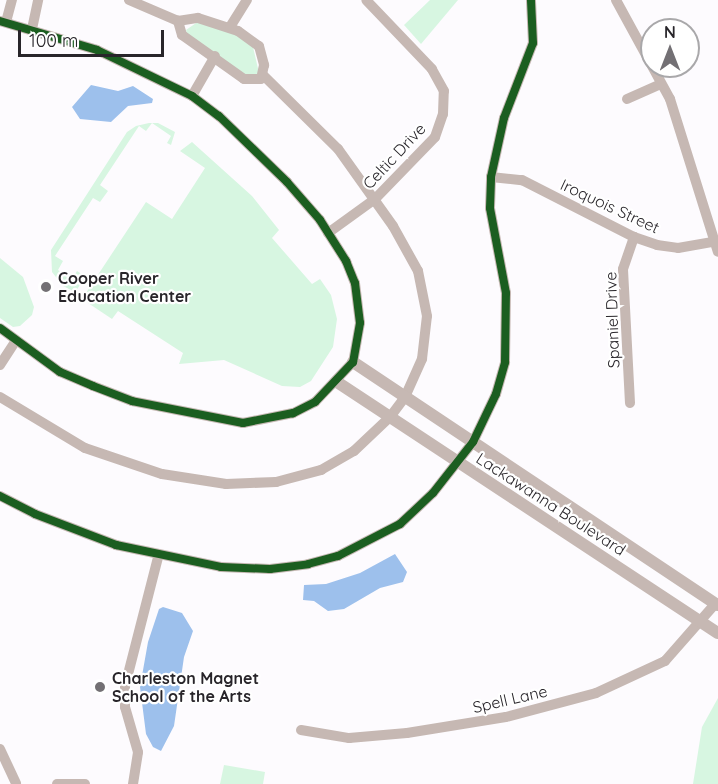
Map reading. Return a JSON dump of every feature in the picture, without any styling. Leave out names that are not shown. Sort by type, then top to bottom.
[{"type":"street","points":[[0,328],[15,342],[60,372],[93,386],[132,401],[217,420],[243,423],[293,413],[315,402],[337,382],[352,362],[360,322],[355,283],[346,261],[328,233],[287,182],[219,116],[192,96],[97,50],[3,22],[12,0]]},
{"type":"street","points":[[32,29],[38,0]]},
{"type":"street","points":[[0,397],[85,448],[162,474],[226,484],[276,483],[321,470],[354,451],[390,417],[405,398],[422,359],[426,336],[424,293],[409,252],[338,149],[263,75],[259,46],[230,27],[198,18],[178,21],[129,0]]},
{"type":"street","points":[[230,27],[247,0]]},
{"type":"street","name":"Celtic Drive","points":[[328,233],[375,200],[435,137],[445,104],[441,82],[432,69],[366,0]]},
{"type":"street","points":[[0,496],[77,532],[159,555],[221,567],[270,569],[338,556],[400,524],[459,463],[473,442],[496,394],[508,328],[503,266],[490,208],[491,177],[504,118],[532,43],[531,0]]},
{"type":"street","points":[[616,0],[670,99],[717,245]]},
{"type":"street","points":[[178,21],[182,35],[215,56],[244,79],[261,79],[263,75]]},
{"type":"street","points":[[192,96],[215,56]]},
{"type":"street","points":[[627,99],[661,84]]},
{"type":"street","name":"Iroquois Street","points":[[491,177],[522,180],[634,237],[678,248],[717,245]]},
{"type":"street","name":"Spaniel Drive","points":[[630,403],[623,269],[634,237]]},
{"type":"street","points":[[0,365],[15,342]]},
{"type":"street","name":"Lackawanna Boulevard","points":[[352,362],[717,604]]},
{"type":"street","name":"Lackawanna Boulevard","points":[[337,382],[718,633]]},
{"type":"street","points":[[133,784],[138,752],[124,707],[125,686],[159,555]]},
{"type":"street","name":"Spell Lane","points":[[301,730],[349,738],[408,733],[465,725],[577,698],[622,683],[659,665],[676,651],[717,604]]},
{"type":"street","points":[[0,749],[16,784]]},
{"type":"street","points":[[57,784],[85,784]]},
{"type":"green space","points":[[430,0],[458,0],[421,44],[404,25]]},
{"type":"green space","points":[[199,21],[234,32],[253,47],[259,73],[249,77],[188,37],[186,30]]},
{"type":"green space","points":[[152,123],[146,131],[139,126],[100,185],[108,191],[100,202],[93,198],[55,256],[63,261],[58,270],[72,279],[77,271],[86,277],[75,292],[63,286],[52,272],[51,250],[127,132],[136,126]]},
{"type":"green space","points":[[152,123],[158,123],[175,132],[171,145],[167,143],[171,136]]},
{"type":"green space","points":[[192,142],[252,196],[279,230],[272,238],[312,284],[320,279],[331,295],[337,319],[333,347],[311,381],[300,387],[282,386],[224,360],[179,364],[183,353],[118,311],[112,319],[82,299],[146,202],[172,219],[205,168],[180,151]]},
{"type":"green space","points":[[0,258],[23,277],[34,307],[32,315],[20,326],[13,327],[0,318]]},
{"type":"green space","points":[[718,698],[718,784],[693,784],[702,727]]},
{"type":"green space","points":[[224,765],[265,772],[263,784],[220,784]]},
{"type":"water","points":[[91,85],[118,91],[133,86],[153,99],[152,103],[128,106],[111,122],[80,119],[72,107]]},
{"type":"water","points":[[395,554],[407,572],[403,582],[380,588],[344,609],[328,611],[314,601],[303,600],[304,585],[326,584],[360,573]]},
{"type":"water","points":[[163,607],[182,613],[193,631],[184,657],[174,726],[161,751],[153,747],[146,734],[140,687],[148,642],[159,609]]},
{"type":"cycle path","points":[[0,496],[35,514],[116,545],[221,567],[270,569],[308,564],[338,556],[400,524],[433,493],[473,442],[496,394],[505,362],[506,293],[490,208],[491,177],[504,118],[533,43],[531,0]]},
{"type":"cycle path","points":[[0,21],[97,50],[192,96],[219,116],[287,182],[320,220],[346,261],[355,283],[360,323],[353,362],[315,402],[293,413],[243,423],[132,401],[93,386],[60,372],[0,328]]},
{"type":"place","name":"Cooper River Education Center","points":[[46,287]]},
{"type":"place","name":"Charleston Magnet School of the Arts","points":[[100,687]]}]
